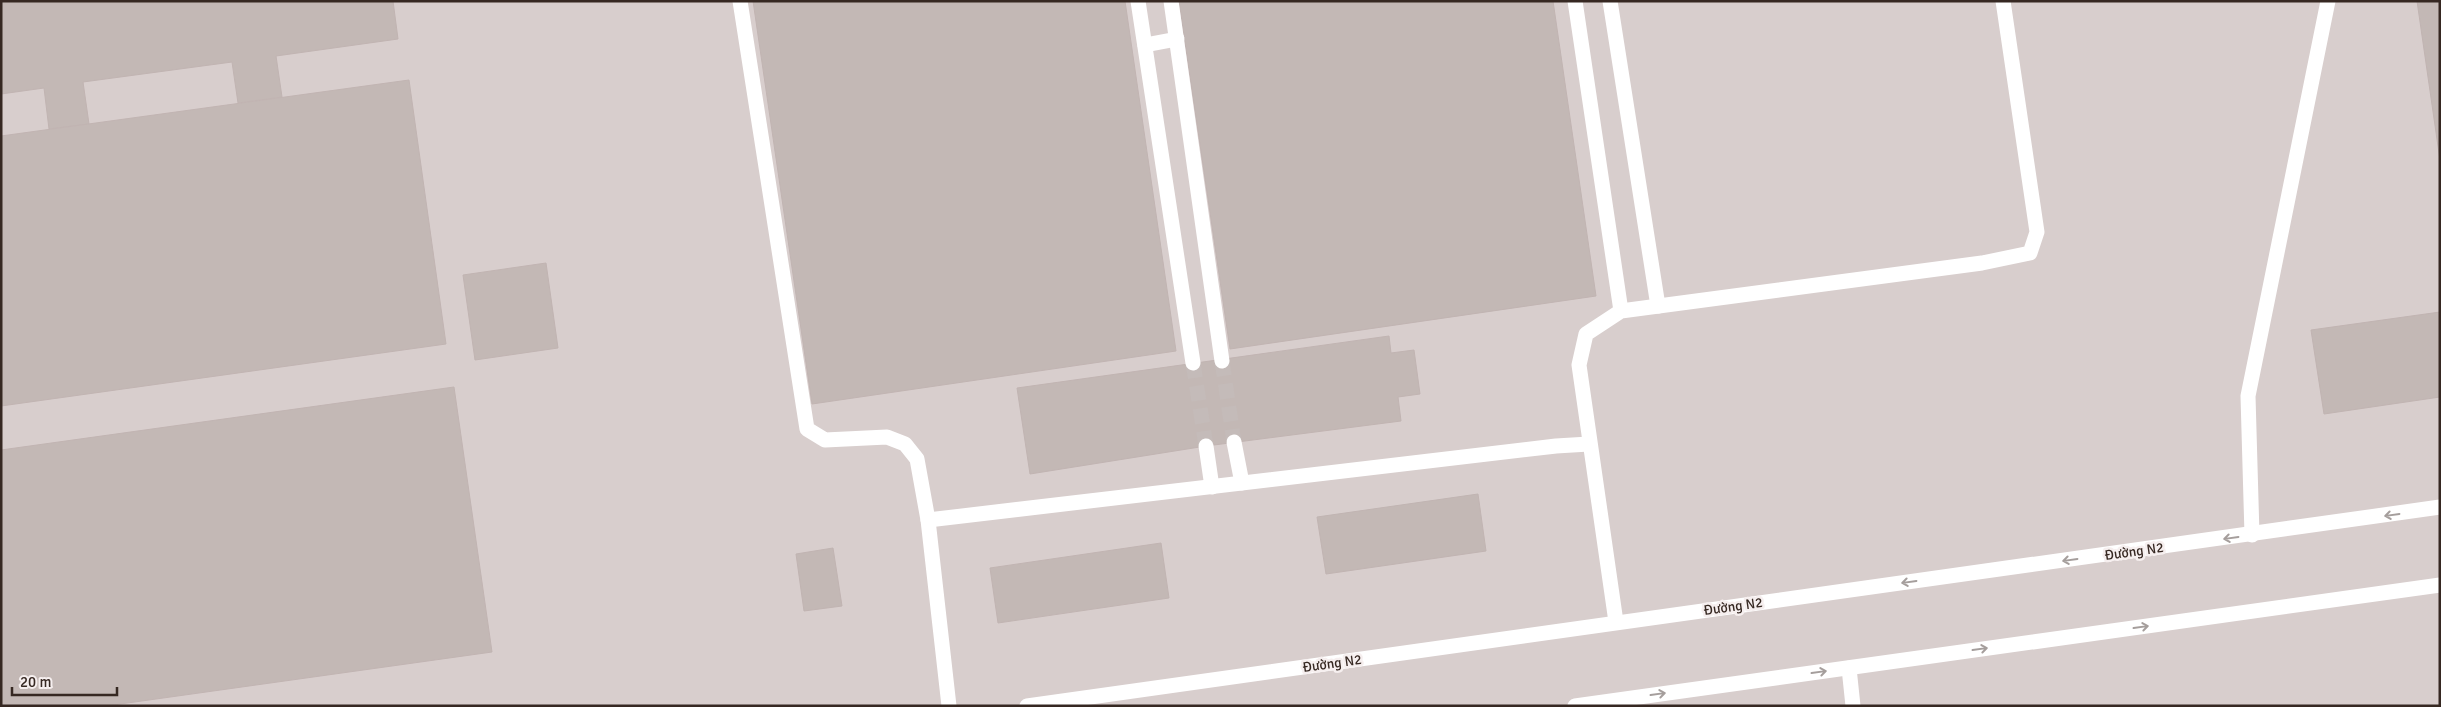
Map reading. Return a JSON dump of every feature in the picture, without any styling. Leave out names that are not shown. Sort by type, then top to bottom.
[{"type":"street","points":[[740,1],[807,429],[825,440],[887,437],[905,444],[917,459],[928,520],[949,706]]},
{"type":"street","points":[[1138,1],[1193,363]]},
{"type":"street","points":[[1171,1],[1222,361]]},
{"type":"street","points":[[1575,1],[1621,311]]},
{"type":"street","points":[[1610,1],[1658,306]]},
{"type":"street","points":[[1616,622],[1579,365],[1586,334],[1621,311],[1982,263],[2030,253],[2037,232],[2003,1]]},
{"type":"street","points":[[2252,535],[2248,396],[2328,1]]},
{"type":"street","points":[[1145,45],[1177,40]]},
{"type":"street","points":[[1234,442],[1242,483]]},
{"type":"street","points":[[928,520],[1556,446],[1589,444]]},
{"type":"street","points":[[1206,446],[1212,487]]},
{"type":"street","name":"Đường N2","points":[[1027,706],[2440,508]]},
{"type":"street","points":[[1575,706],[2440,585]]},
{"type":"street","points":[[1849,668],[1853,706]]},
{"type":"shaded area","points":[[1,1],[2440,1],[2440,706],[1,706]]},
{"type":"building","points":[[1,1],[393,1],[398,39],[276,56],[282,97],[238,103],[232,62],[83,82],[89,124],[49,129],[44,88],[1,94]]},
{"type":"building","points":[[753,1],[1125,1],[1176,351],[812,404]]},
{"type":"building","points":[[1179,1],[1553,1],[1596,296],[1230,349]]},
{"type":"building","points":[[2417,1],[2440,1],[2440,160]]},
{"type":"building","points":[[409,80],[446,344],[1,406],[1,136]]},
{"type":"building","points":[[546,263],[558,348],[475,360],[463,275]]},
{"type":"building","points":[[2440,312],[2440,397],[2324,414],[2311,330]]},
{"type":"building","points":[[1389,336],[1391,353],[1414,350],[1420,394],[1398,397],[1401,421],[1206,446],[1030,474],[1017,388]]},
{"type":"building","points":[[454,387],[492,652],[106,706],[1,706],[1,450]]},
{"type":"building","points":[[1478,494],[1486,551],[1326,574],[1317,517]]},
{"type":"building","points":[[1161,543],[1169,598],[998,623],[990,568]]},
{"type":"building","points":[[833,548],[842,606],[804,611],[796,554]]},
{"type":"tunnel","points":[[1222,361],[1234,442]]},
{"type":"tunnel","points":[[1193,363],[1206,446]]}]
